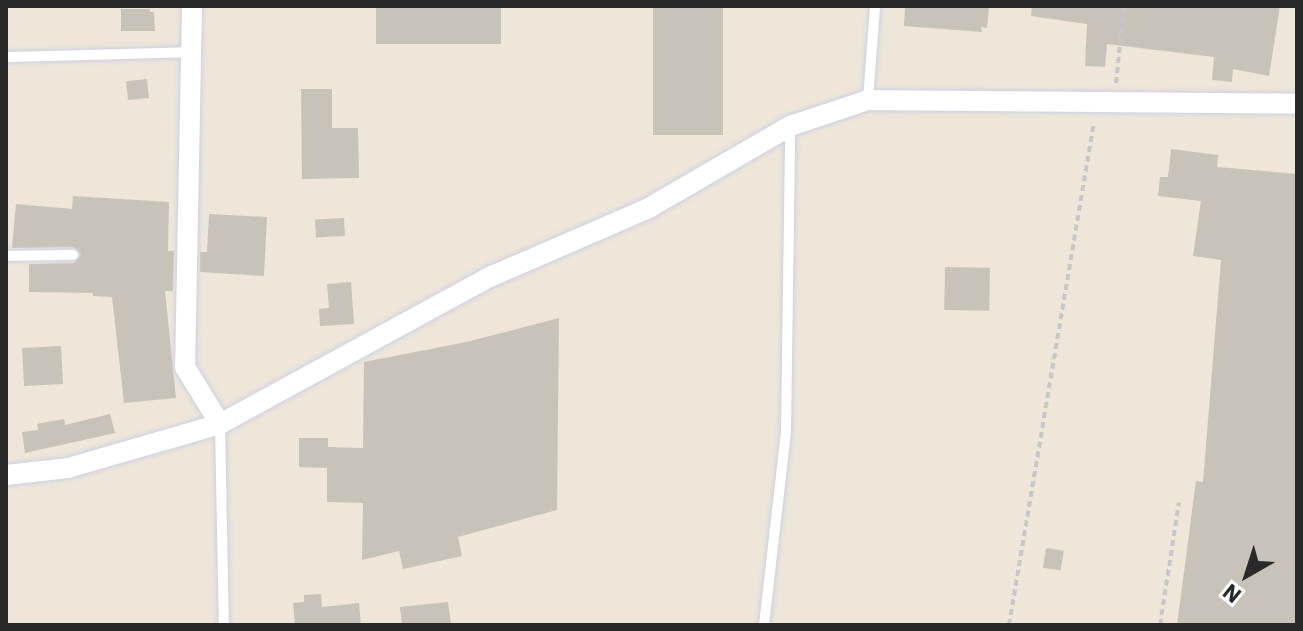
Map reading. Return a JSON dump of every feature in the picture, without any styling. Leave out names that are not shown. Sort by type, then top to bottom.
[{"type":"street","points":[[192,6],[185,367],[220,424]]},
{"type":"street","points":[[6,475],[68,468],[220,424],[492,276],[647,209],[790,126],[868,100],[1297,104]]},
{"type":"lane","points":[[868,100],[875,6]]},
{"type":"lane","points":[[6,57],[192,52]]},
{"type":"lane","points":[[764,625],[786,431],[790,126]]},
{"type":"lane","points":[[6,256],[73,255]]},
{"type":"lane","points":[[220,424],[224,625]]},
{"type":"path","points":[[1009,625],[1094,120],[1113,104],[1124,6]]},
{"type":"path","points":[[1160,625],[1179,502]]},
{"type":"building","points":[[376,6],[501,6],[501,44],[376,44]]},
{"type":"building","points":[[653,6],[723,6],[723,135],[653,135]]},
{"type":"building","points":[[905,6],[989,6],[987,28],[981,27],[982,32],[904,26]]},
{"type":"building","points":[[1032,6],[1280,6],[1269,76],[1233,69],[1232,82],[1212,80],[1214,57],[1107,44],[1105,67],[1085,66],[1087,24],[1031,16]]},
{"type":"building","points":[[121,9],[150,9],[154,12],[155,31],[121,31]]},
{"type":"building","points":[[147,79],[149,98],[128,100],[126,81]]},
{"type":"building","points":[[301,89],[332,89],[332,128],[358,128],[359,178],[302,179]]},
{"type":"building","points":[[1171,149],[1218,155],[1217,167],[1297,174],[1297,625],[1177,625],[1196,481],[1203,482],[1221,260],[1193,256],[1201,201],[1158,196],[1160,177],[1168,177]]},
{"type":"building","points":[[73,196],[169,202],[168,251],[174,251],[173,291],[165,291],[176,398],[124,403],[112,297],[93,296],[93,293],[29,292],[29,264],[74,263],[81,254],[73,247],[12,248],[16,204],[72,209]]},
{"type":"building","points":[[209,214],[267,217],[264,276],[200,272],[200,252],[207,252]]},
{"type":"building","points":[[344,218],[345,236],[316,237],[315,220]]},
{"type":"building","points":[[945,267],[990,268],[989,311],[944,310]]},
{"type":"building","points":[[351,282],[354,324],[320,326],[319,309],[329,308],[327,284]]},
{"type":"building","points":[[559,318],[557,510],[458,537],[462,556],[403,569],[399,551],[362,560],[363,503],[327,502],[327,468],[299,467],[299,438],[328,438],[328,447],[363,448],[364,362],[466,342]]},
{"type":"building","points":[[61,346],[63,384],[24,386],[22,348]]},
{"type":"building","points":[[110,414],[115,433],[25,453],[22,432],[38,430],[37,424],[64,419],[65,425]]},
{"type":"building","points":[[1046,548],[1064,551],[1061,571],[1043,568]]},
{"type":"building","points":[[321,594],[322,607],[359,603],[361,625],[295,625],[293,603],[304,602],[304,595]]},
{"type":"building","points":[[448,602],[451,625],[402,625],[400,607]]}]
